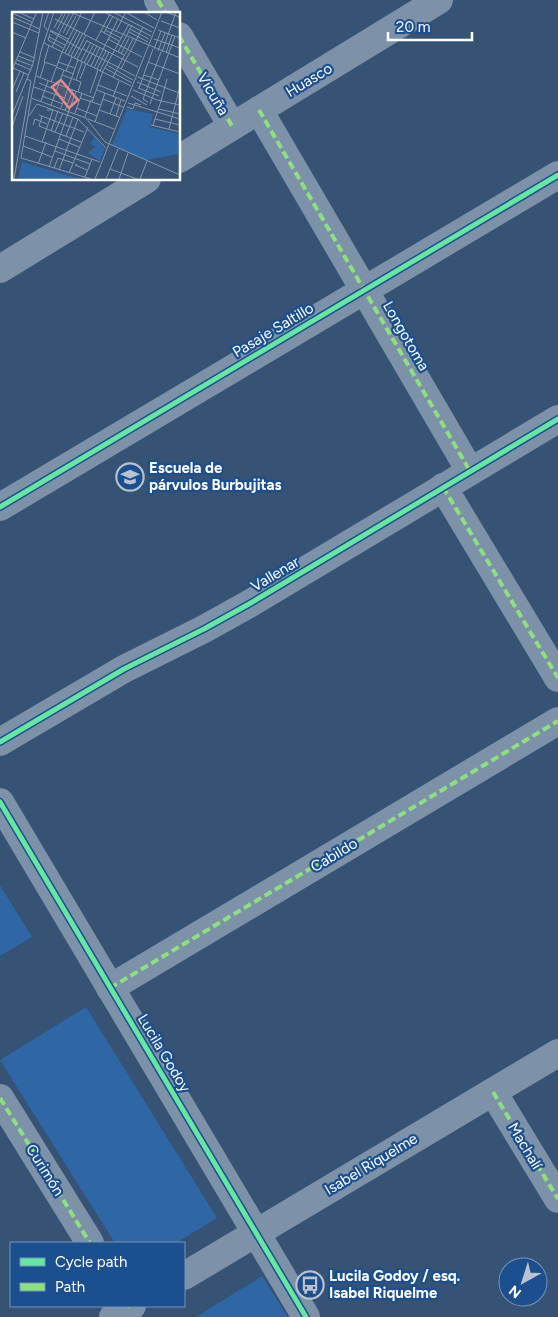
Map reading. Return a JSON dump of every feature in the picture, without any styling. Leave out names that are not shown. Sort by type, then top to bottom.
[{"type":"street","points":[[158,0],[165,12]]},
{"type":"street","name":"Huasco","points":[[180,158],[439,0]]},
{"type":"street","name":"Vicuña","points":[[180,38],[232,126]]},
{"type":"street","name":"Longotoma","points":[[259,110],[470,471]]},
{"type":"street","name":"Pasaje Saltillo","points":[[0,506],[558,175]]},
{"type":"street","points":[[0,269],[145,180]]},
{"type":"street","name":"Vallenar","points":[[0,742],[124,669],[204,629],[241,608],[558,419]]},
{"type":"street","points":[[443,486],[558,678]]},
{"type":"street","name":"Cabildo","points":[[110,988],[558,722]]},
{"type":"street","name":"Lucila Godoy","points":[[0,802],[306,1317]]},
{"type":"street","name":"Isabel Riquelme","points":[[185,1275],[558,1053]]},
{"type":"street","name":"Machalí","points":[[493,1092],[558,1199]]},
{"type":"street","name":"Curimón","points":[[0,1098],[89,1242]]},
{"type":"shaded area","points":[[0,885],[32,937],[0,956]]},
{"type":"shaded area","points":[[86,1007],[217,1218],[178,1242],[114,1242],[0,1060]]},
{"type":"shaded area","points":[[262,1276],[288,1317],[196,1317]]},
{"type":"marked path","points":[[158,0],[165,12]]},
{"type":"marked path","points":[[180,38],[232,126]]},
{"type":"marked path","points":[[259,110],[470,471]]},
{"type":"marked path","points":[[443,487],[558,678]]},
{"type":"marked path","points":[[110,988],[558,721]]},
{"type":"marked path","points":[[493,1092],[558,1199]]},
{"type":"marked path","points":[[0,1098],[89,1242]]},
{"type":"cycle path","points":[[0,507],[558,175]]},
{"type":"cycle path","points":[[0,742],[124,669],[249,604],[558,419]]},
{"type":"cycle path","points":[[0,802],[306,1317]]},
{"type":"place","name":"Escuela de párvulos Burbujitas","points":[[130,477]]},
{"type":"place","name":"Lucila Godoy / esq. Isabel Riquelme","points":[[310,1285]]}]
